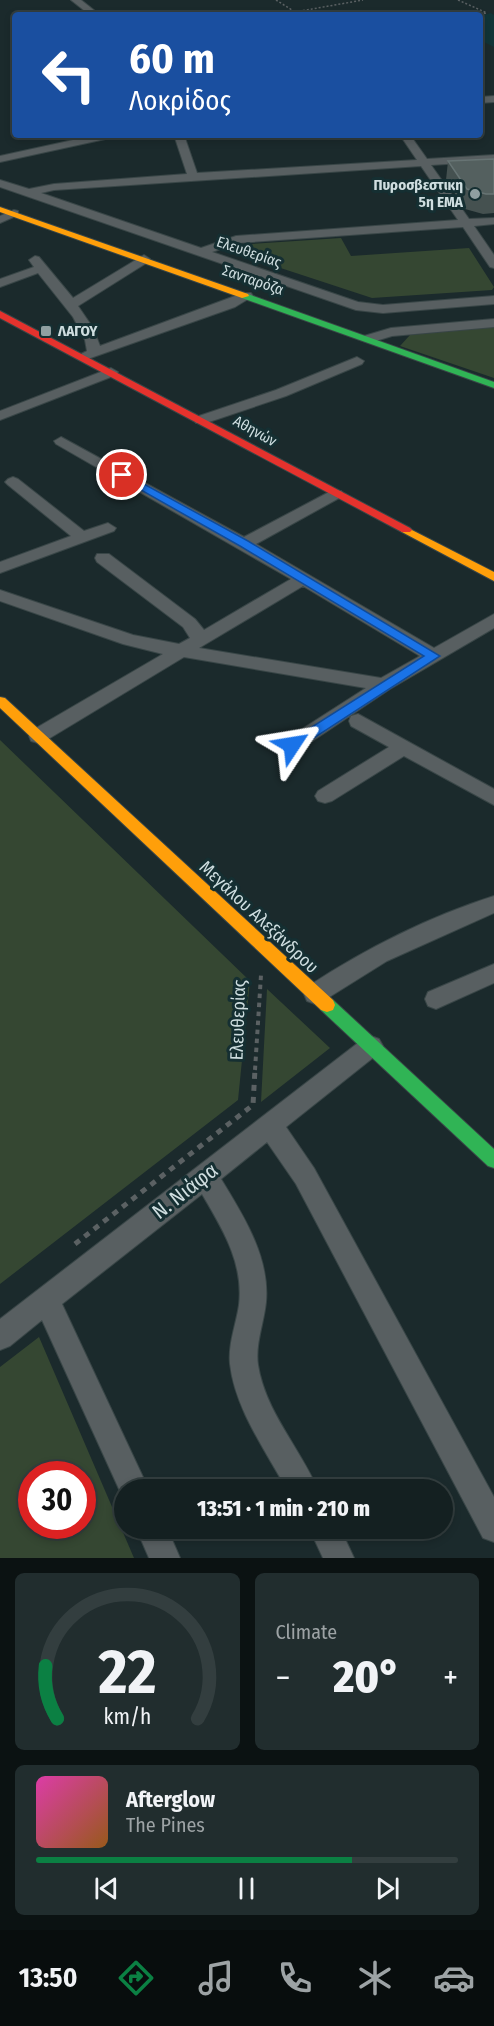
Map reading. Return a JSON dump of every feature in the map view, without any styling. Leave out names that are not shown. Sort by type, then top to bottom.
[{"type":"street","points":[[75,0],[92,12]]},
{"type":"street","points":[[0,159],[96,138]]},
{"type":"street","points":[[180,138],[193,177]]},
{"type":"street","points":[[407,138],[494,264]]},
{"type":"street","points":[[0,147],[12,156]]},
{"type":"street","points":[[27,193],[54,188],[193,177],[494,158]]},
{"type":"street","name":"Ελευθερίας","points":[[0,183],[365,308],[383,309],[494,300]]},
{"type":"street","name":"Σανταρόζα","points":[[0,209],[494,385]]},
{"type":"street","points":[[0,220],[14,213]]},
{"type":"street","points":[[200,253],[236,240],[494,221]]},
{"type":"street","points":[[71,304],[144,259]]},
{"type":"street","points":[[0,283],[38,264],[71,304],[91,339],[88,355],[247,296]]},
{"type":"street","name":"Αθηνών","points":[[0,314],[88,355],[111,372],[494,577]]},
{"type":"street","points":[[369,339],[391,332],[494,323]]},
{"type":"street","points":[[201,420],[281,393],[357,361]]},
{"type":"street","points":[[0,416],[111,372]]},
{"type":"street","points":[[61,441],[304,578],[437,660]]},
{"type":"street","points":[[13,482],[48,507],[81,537]]},
{"type":"street","points":[[244,544],[336,494]]},
{"type":"street","points":[[0,568],[108,528]]},
{"type":"street","points":[[103,558],[189,623],[197,632],[200,640]]},
{"type":"street","points":[[38,736],[304,578]]},
{"type":"street","points":[[0,595],[129,640],[181,652],[384,685]]},
{"type":"street","points":[[364,699],[393,691],[494,620]]},
{"type":"street","points":[[292,745],[384,685],[437,660]]},
{"type":"street","name":"Μεγάλου Αλεξάνδρου","points":[[0,700],[494,1160]]},
{"type":"street","points":[[358,721],[494,798]]},
{"type":"street","points":[[325,796],[404,747]]},
{"type":"street","points":[[315,994],[350,968],[388,948],[494,904]]},
{"type":"street","points":[[436,999],[494,973]]},
{"type":"street","name":"Ν. Νιάφα","points":[[0,1336],[370,1046]]},
{"type":"street","points":[[270,1125],[305,1176],[494,1527]]},
{"type":"street","points":[[205,1176],[243,1242],[252,1274],[253,1299],[244,1357],[248,1380],[297,1479]]},
{"type":"street","points":[[46,1299],[129,1479]]},
{"type":"street","points":[[156,1539],[165,1558]]},
{"type":"street","points":[[330,1539],[339,1558]]},
{"type":"path","points":[[276,0],[295,12],[363,0]]},
{"type":"path","points":[[458,0],[487,13],[483,14]]},
{"type":"path","name":"Ελευθερίας","points":[[66,1252],[253,1105],[261,974],[252,966]]},
{"type":"shaded area","points":[[491,13],[494,15],[494,47],[483,42],[483,15]]},
{"type":"green space","points":[[341,238],[351,256],[469,248],[494,287],[492,290],[372,298],[235,253],[251,244]]},
{"type":"green space","points":[[494,327],[494,378],[400,346],[410,335]]},
{"type":"green space","points":[[0,740],[250,981],[238,1100],[0,1284]]},
{"type":"green space","points":[[267,989],[330,1048],[261,1102]]},
{"type":"green space","points":[[39,1337],[92,1461],[18,1461],[18,1539],[96,1539],[96,1470],[114,1511],[114,1539],[126,1539],[134,1558],[0,1558],[0,1367]]},
{"type":"building","points":[[494,159],[494,194],[467,189],[448,161]]},
{"type":"traffic: fast","points":[[245,296],[494,385]]},
{"type":"traffic: fast","points":[[327,1005],[494,1160]]},
{"type":"traffic: slow","points":[[0,209],[245,296]]},
{"type":"traffic: slow","points":[[406,530],[494,577]]},
{"type":"traffic: slow","points":[[0,701],[327,1005]]},
{"type":"traffic: jam","points":[[0,314],[406,530]]},
{"type":"place","name":"Πυροσβεστικη 5η ΕΜΑ","points":[[475,194]]},
{"type":"place","name":"ΛΑΓΟΥ","points":[[46,331]]},
{"type":"route","points":[[122,475],[304,578],[434,656],[384,685],[292,745]]}]
